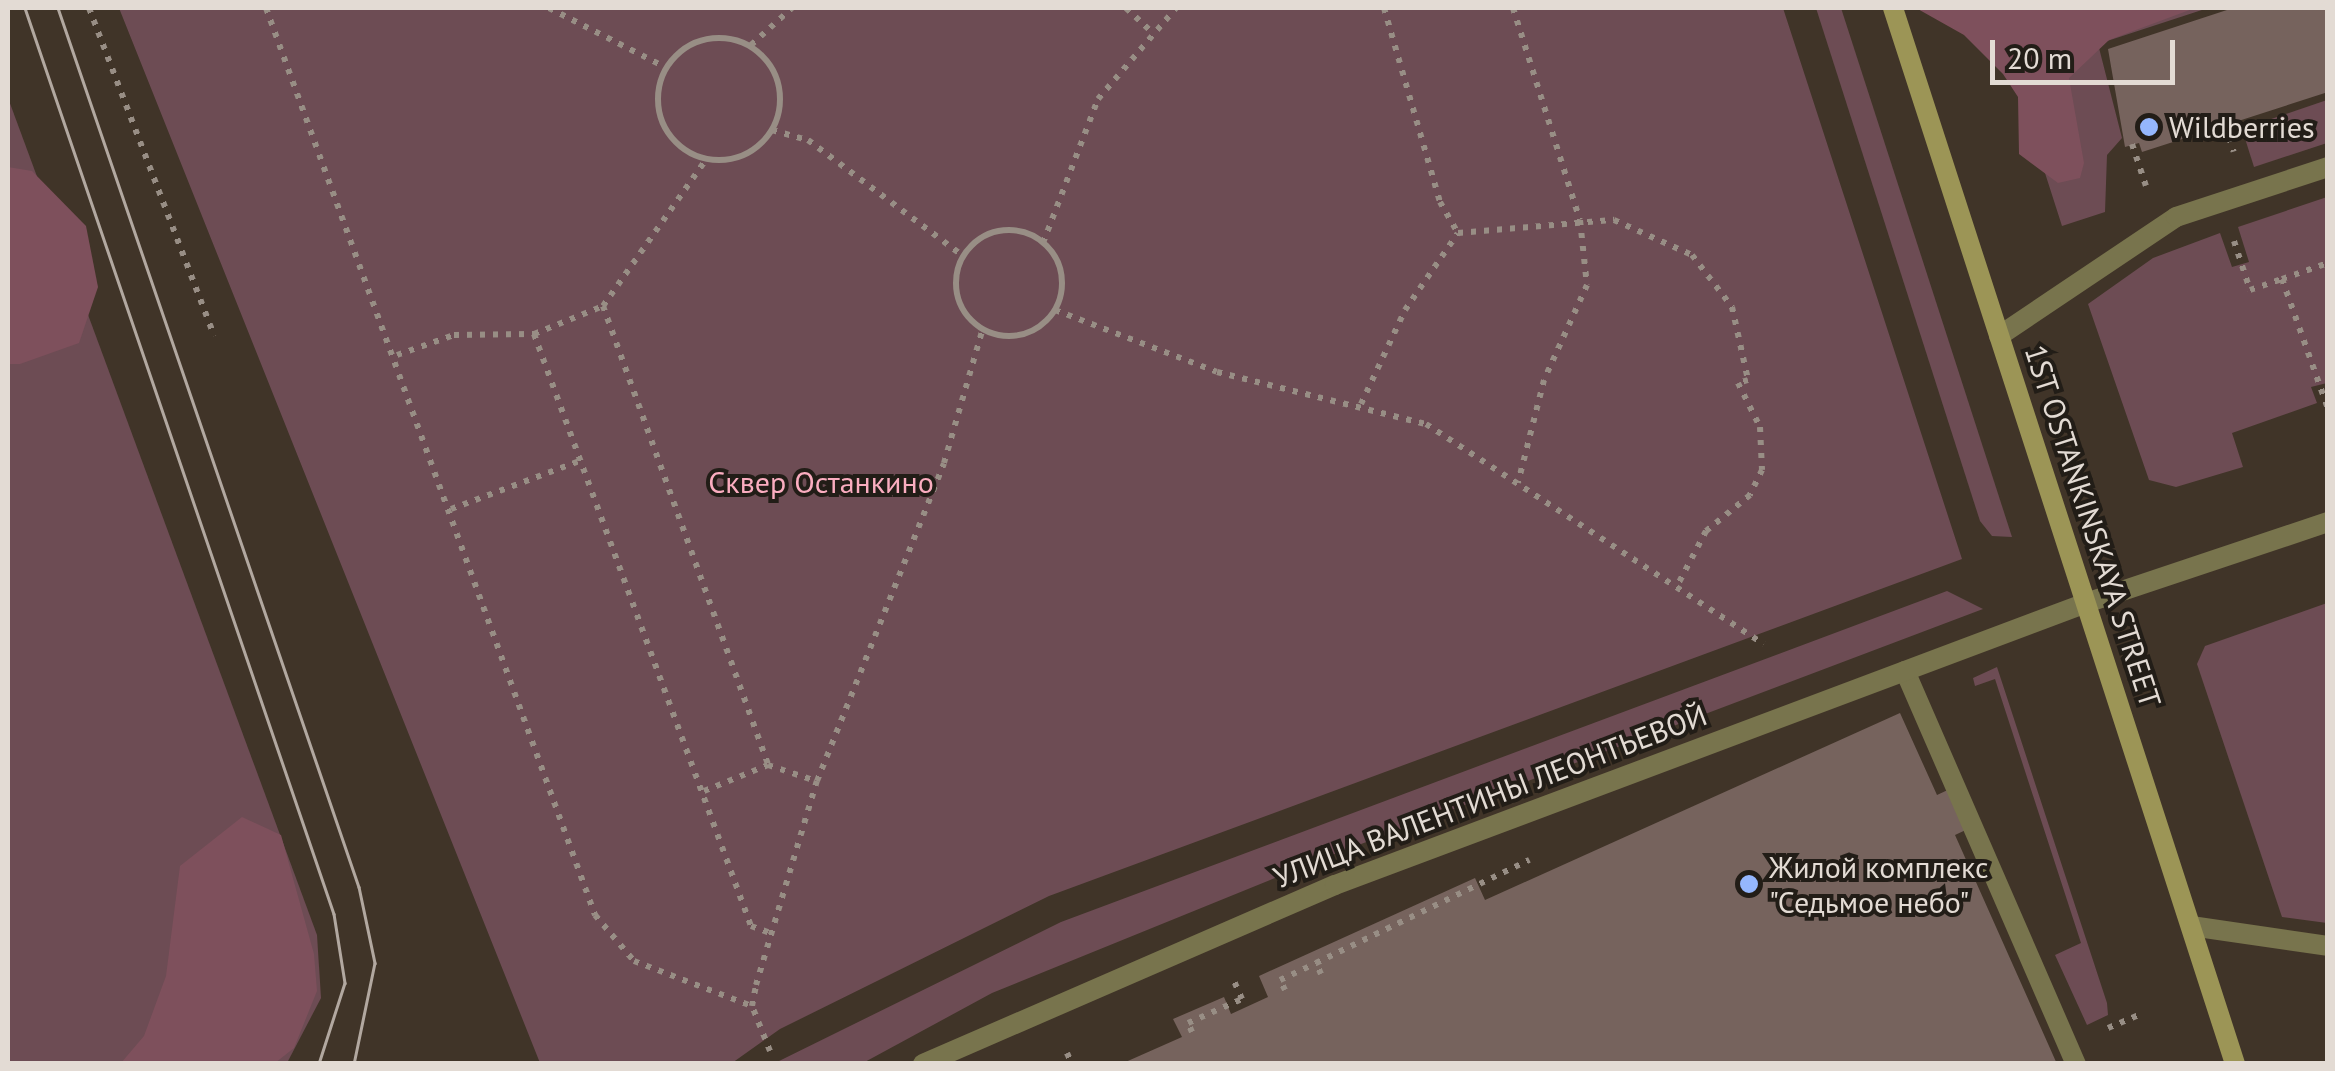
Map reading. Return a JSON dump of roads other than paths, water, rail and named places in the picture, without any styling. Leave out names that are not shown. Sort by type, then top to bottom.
[{"type":"street","name":"1ST OSTANKINSKAYA STREET","points":[[1893,8],[2235,1064]]},
{"type":"street","points":[[1999,336],[2176,217],[2328,167]]},
{"type":"street","name":"УЛИЦА ВАЛЕНТИНЫ ЛЕОНТЬЕВОЙ","points":[[923,1064],[1335,885],[2086,603],[2328,522]]},
{"type":"street","points":[[1905,670],[2076,1064]]},
{"type":"street","points":[[2191,926],[2328,946]]},
{"type":"tram line","points":[[25,8],[334,914],[345,983],[319,1064]]},
{"type":"tram line","points":[[58,8],[359,887],[375,963],[354,1064]]},
{"type":"place","name":"Wildberries","points":[[2149,127]]},
{"type":"place","name":"Жилой комплекс \"Седьмое небо\"","points":[[1749,884]]},
{"type":"park label","name":"Сквер Останкино","points":[[821,482]]}]
